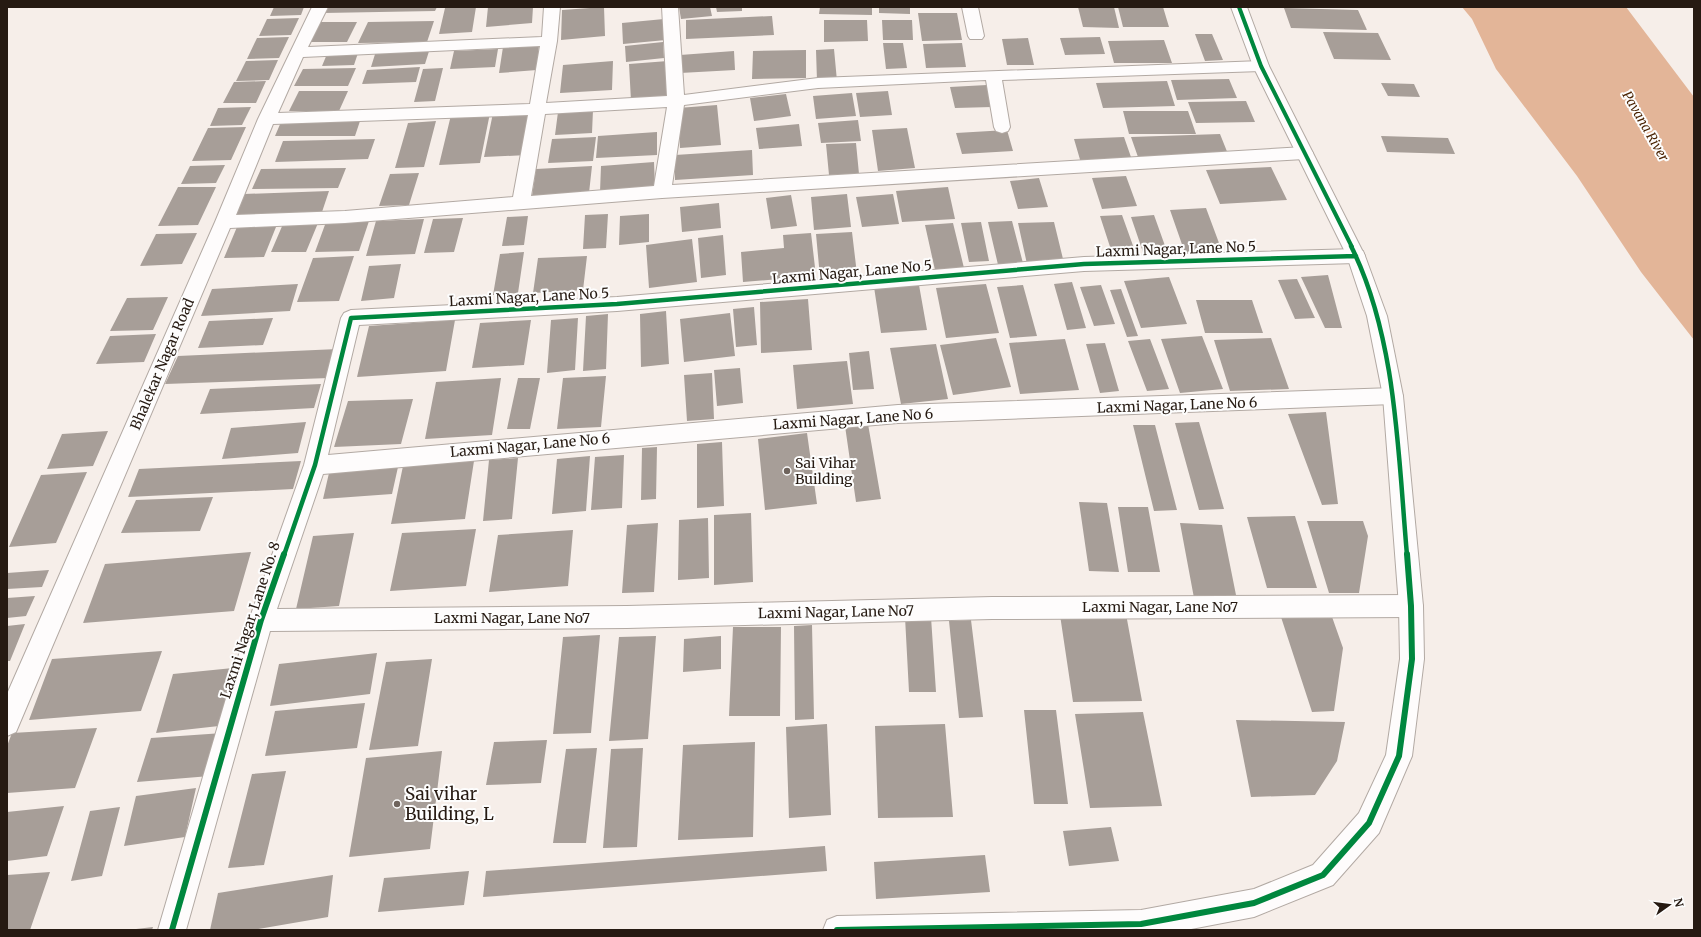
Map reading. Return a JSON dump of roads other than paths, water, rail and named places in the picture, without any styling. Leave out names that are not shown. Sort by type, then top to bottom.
[{"type":"street","name":"Bhalekar Nagar Road","points":[[7,723],[84,547],[174,332],[224,222],[266,120],[297,52],[320,7]]},
{"type":"street","points":[[521,202],[550,41],[552,7]]},
{"type":"street","points":[[662,192],[676,101],[670,7]]},
{"type":"street","points":[[970,7],[976,36]]},
{"type":"street","points":[[837,930],[1141,924],[1254,904],[1323,875],[1369,823],[1400,756],[1412,659],[1411,606],[1393,396],[1377,316],[1356,256],[1261,66],[1239,7]]},
{"type":"street","points":[[297,52],[550,41]]},
{"type":"street","points":[[266,120],[537,109],[676,101],[818,83],[993,75],[1261,66]]},
{"type":"street","points":[[993,75],[1002,127]]},
{"type":"street","points":[[224,222],[345,217],[662,192],[1304,153]]},
{"type":"street","name":"Laxmi Nagar, Lane No 5","points":[[351,318],[617,304],[1084,264],[1356,256]]},
{"type":"street","name":"Laxmi Nagar, Lane No. 8","points":[[172,930],[261,620],[314,465],[351,318]]},
{"type":"street","name":"Laxmi Nagar, Lane No 6","points":[[314,465],[898,414],[1393,396]]},
{"type":"street","name":"Laxmi Nagar, Lane No7","points":[[261,620],[627,617],[992,608],[1411,606]]},
{"type":"water","name":"Pavana River","points":[[1462,7],[1626,7],[1694,97],[1694,340],[1641,272],[1577,176],[1496,69],[1472,19]]},
{"type":"place","name":"Sai Vihar Building","points":[[787,471]]},
{"type":"place","name":"Sai vihar Building, L","points":[[397,804]]}]
